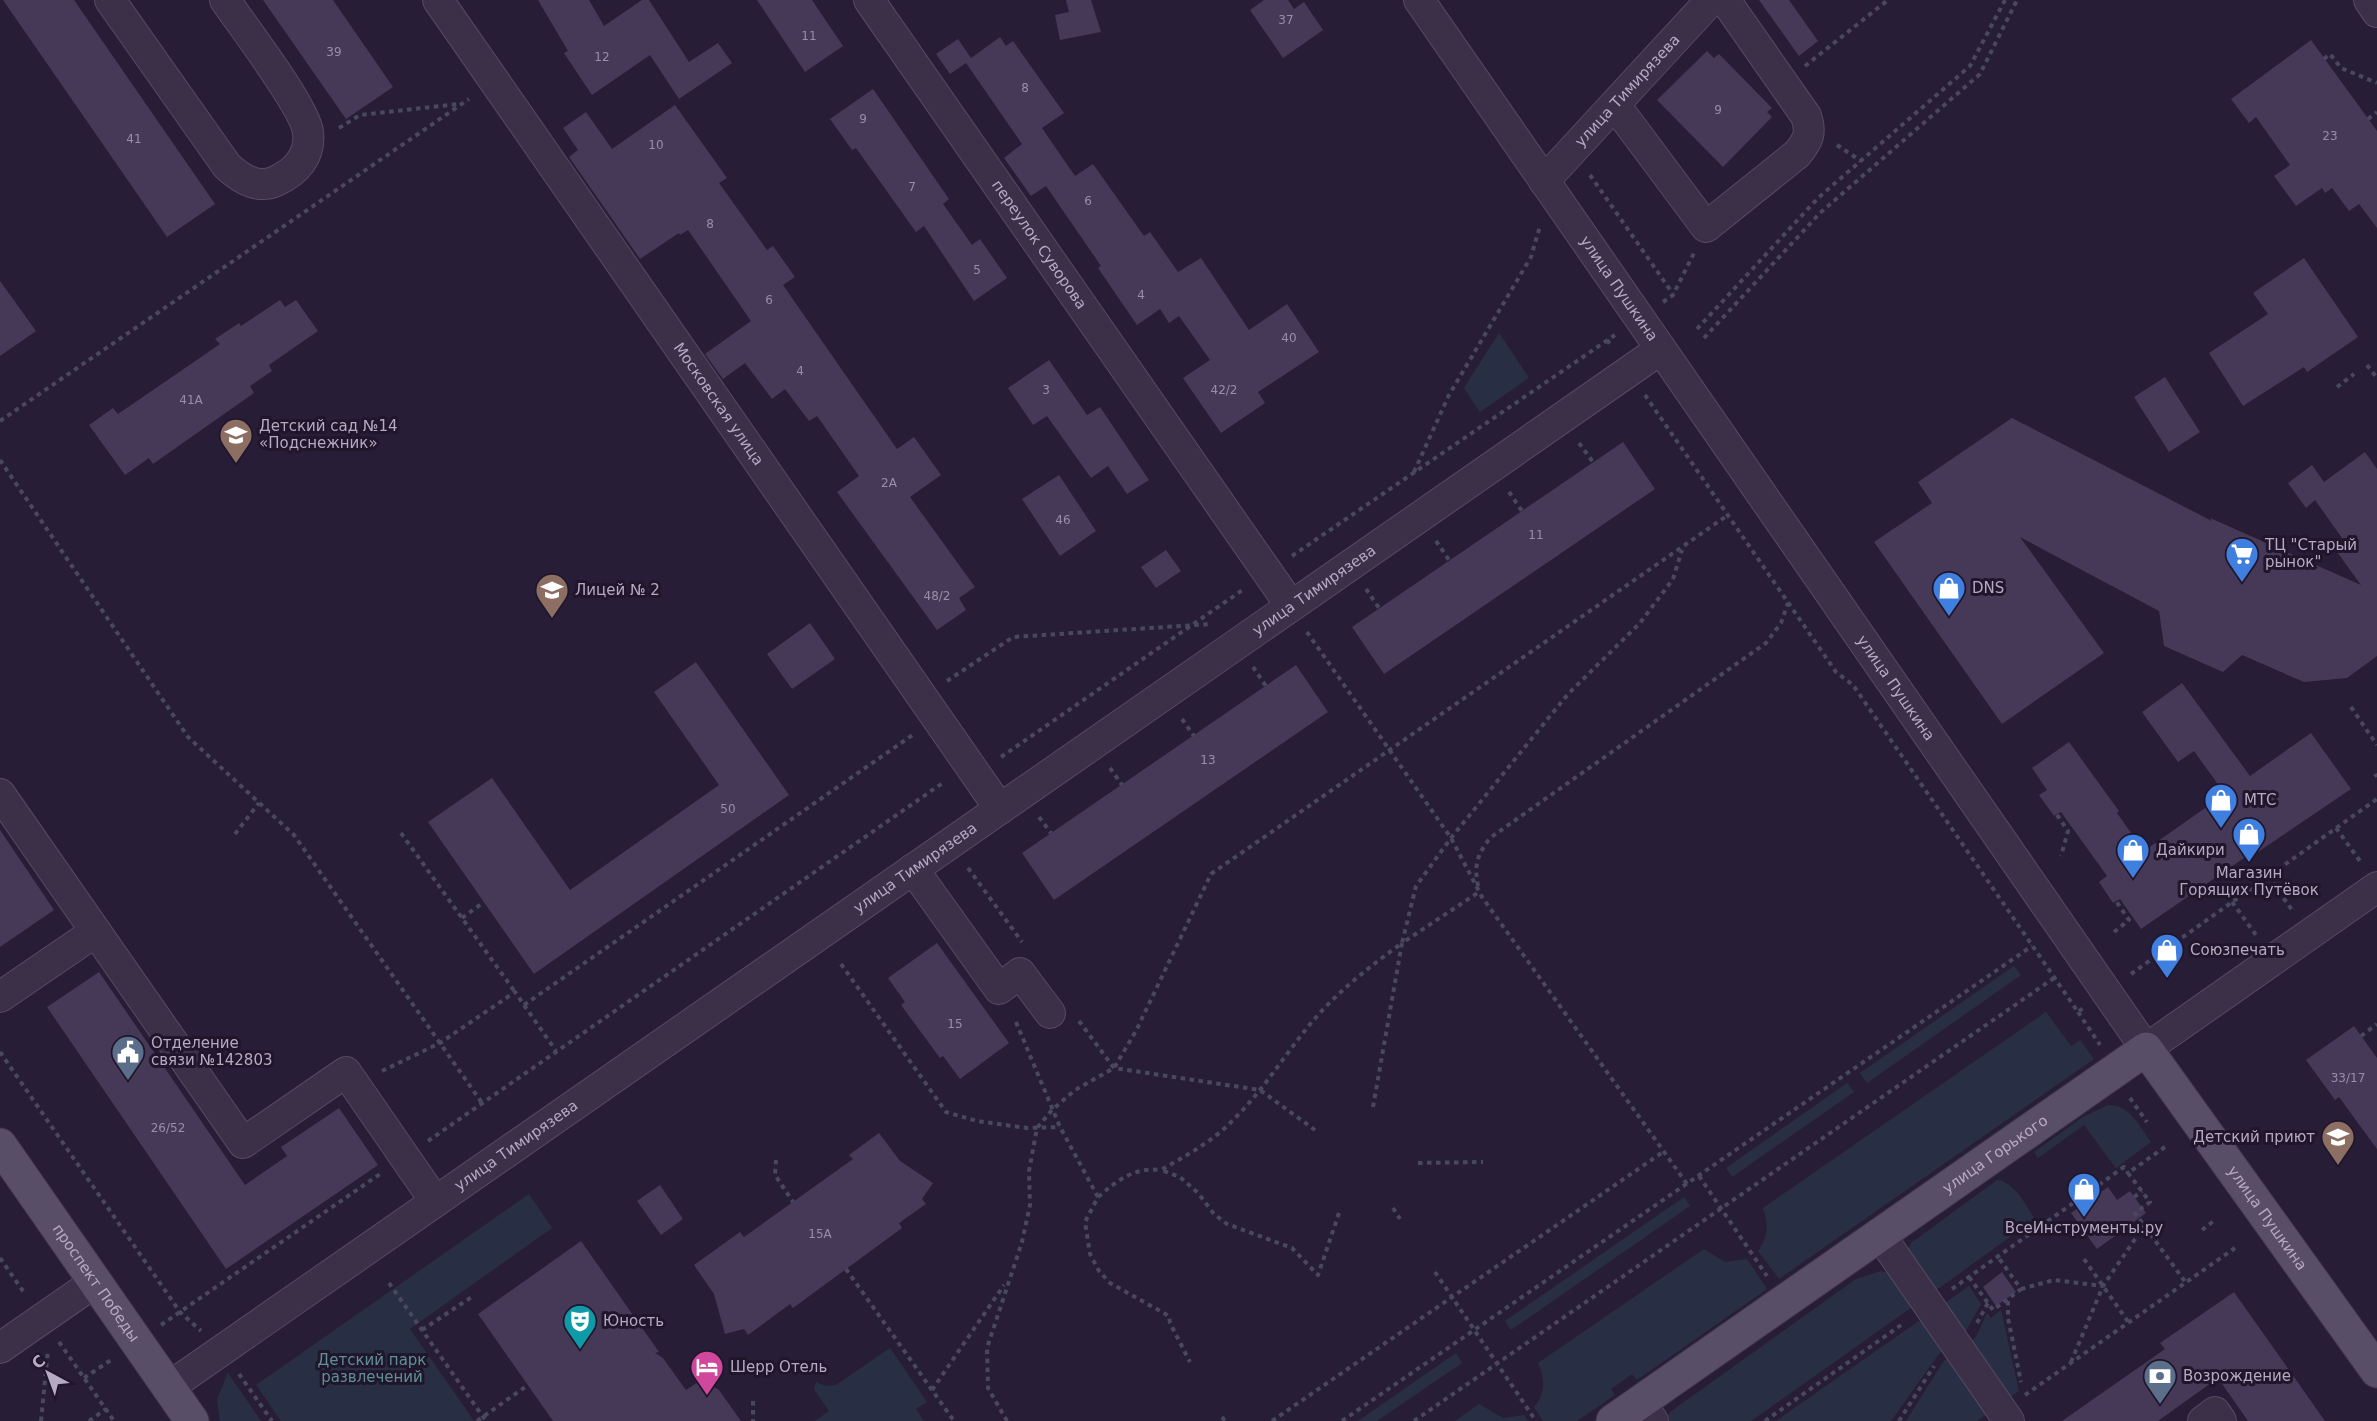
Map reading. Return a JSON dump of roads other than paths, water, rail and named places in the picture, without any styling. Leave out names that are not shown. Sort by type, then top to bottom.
[{"type":"main road","name":"улица Горького","points":[[1613,1421],[1646,1412],[1785,1301],[2146,1049]]},
{"type":"main road","name":"улица Пушкина","points":[[2146,1049],[2377,1371]]},
{"type":"main road","name":"проспект Победы","points":[[0,1145],[192,1421]]},
{"type":"street","points":[[110,0],[220,157],[239,177],[254,184],[271,183],[287,176],[301,163],[307,147],[309,131],[302,114],[225,0]]},
{"type":"street","name":"Московская улица","points":[[438,0],[1000,809]]},
{"type":"street","name":"переулок Суворова","points":[[869,0],[1291,606]]},
{"type":"street","name":"улица Пушкина","points":[[1419,0],[2146,1049]]},
{"type":"street","name":"улица Тимирязева","points":[[1547,185],[1573,151],[1711,0]]},
{"type":"street","points":[[1614,105],[1706,227],[1797,154],[1807,142],[1810,129],[1806,116],[1725,0]]},
{"type":"street","points":[[2369,0],[2377,12]]},
{"type":"street","name":"улица Тимирязева","points":[[169,1387],[1661,349]]},
{"type":"street","points":[[0,794],[243,1143],[346,1072],[435,1201]]},
{"type":"street","points":[[913,869],[999,989],[1020,973],[1050,1013]]},
{"type":"street","name":"улица Горького","points":[[2146,1049],[2310,934],[2370,876]]},
{"type":"street","points":[[0,997],[95,932]]},
{"type":"street","points":[[1880,1235],[1956,1345],[2012,1409]]},
{"type":"street","points":[[0,1348],[96,1282]]},
{"type":"street","points":[[2203,1421],[2215,1412],[2221,1421]]},
{"type":"place","name":"Детский сад №14 «Подснежник»","points":[[236,464]]},
{"type":"place","name":"ТЦ \"Старый рынок\"","points":[[2242,583]]},
{"type":"place","name":"DNS","points":[[1949,617]]},
{"type":"place","name":"Лицей № 2","points":[[552,619]]},
{"type":"place","name":"МТС","points":[[2221,829]]},
{"type":"place","name":"Магазин Горящих Путёвок","points":[[2249,863]]},
{"type":"place","name":"Дайкири","points":[[2133,879]]},
{"type":"place","name":"Союзпечать","points":[[2167,979]]},
{"type":"place","name":"Отделение связи №142803","points":[[128,1081]]},
{"type":"place","name":"Детский приют","points":[[2338,1166]]},
{"type":"place","name":"ВсеИнструменты.ру","points":[[2084,1218]]},
{"type":"place","name":"Юность","points":[[580,1350]]},
{"type":"place","name":"Шерр Отель","points":[[707,1396]]},
{"type":"place","name":"Возрождение","points":[[2160,1405]]},
{"type":"park label","name":"Детский парк развлечений","points":[[372,1368]]}]
